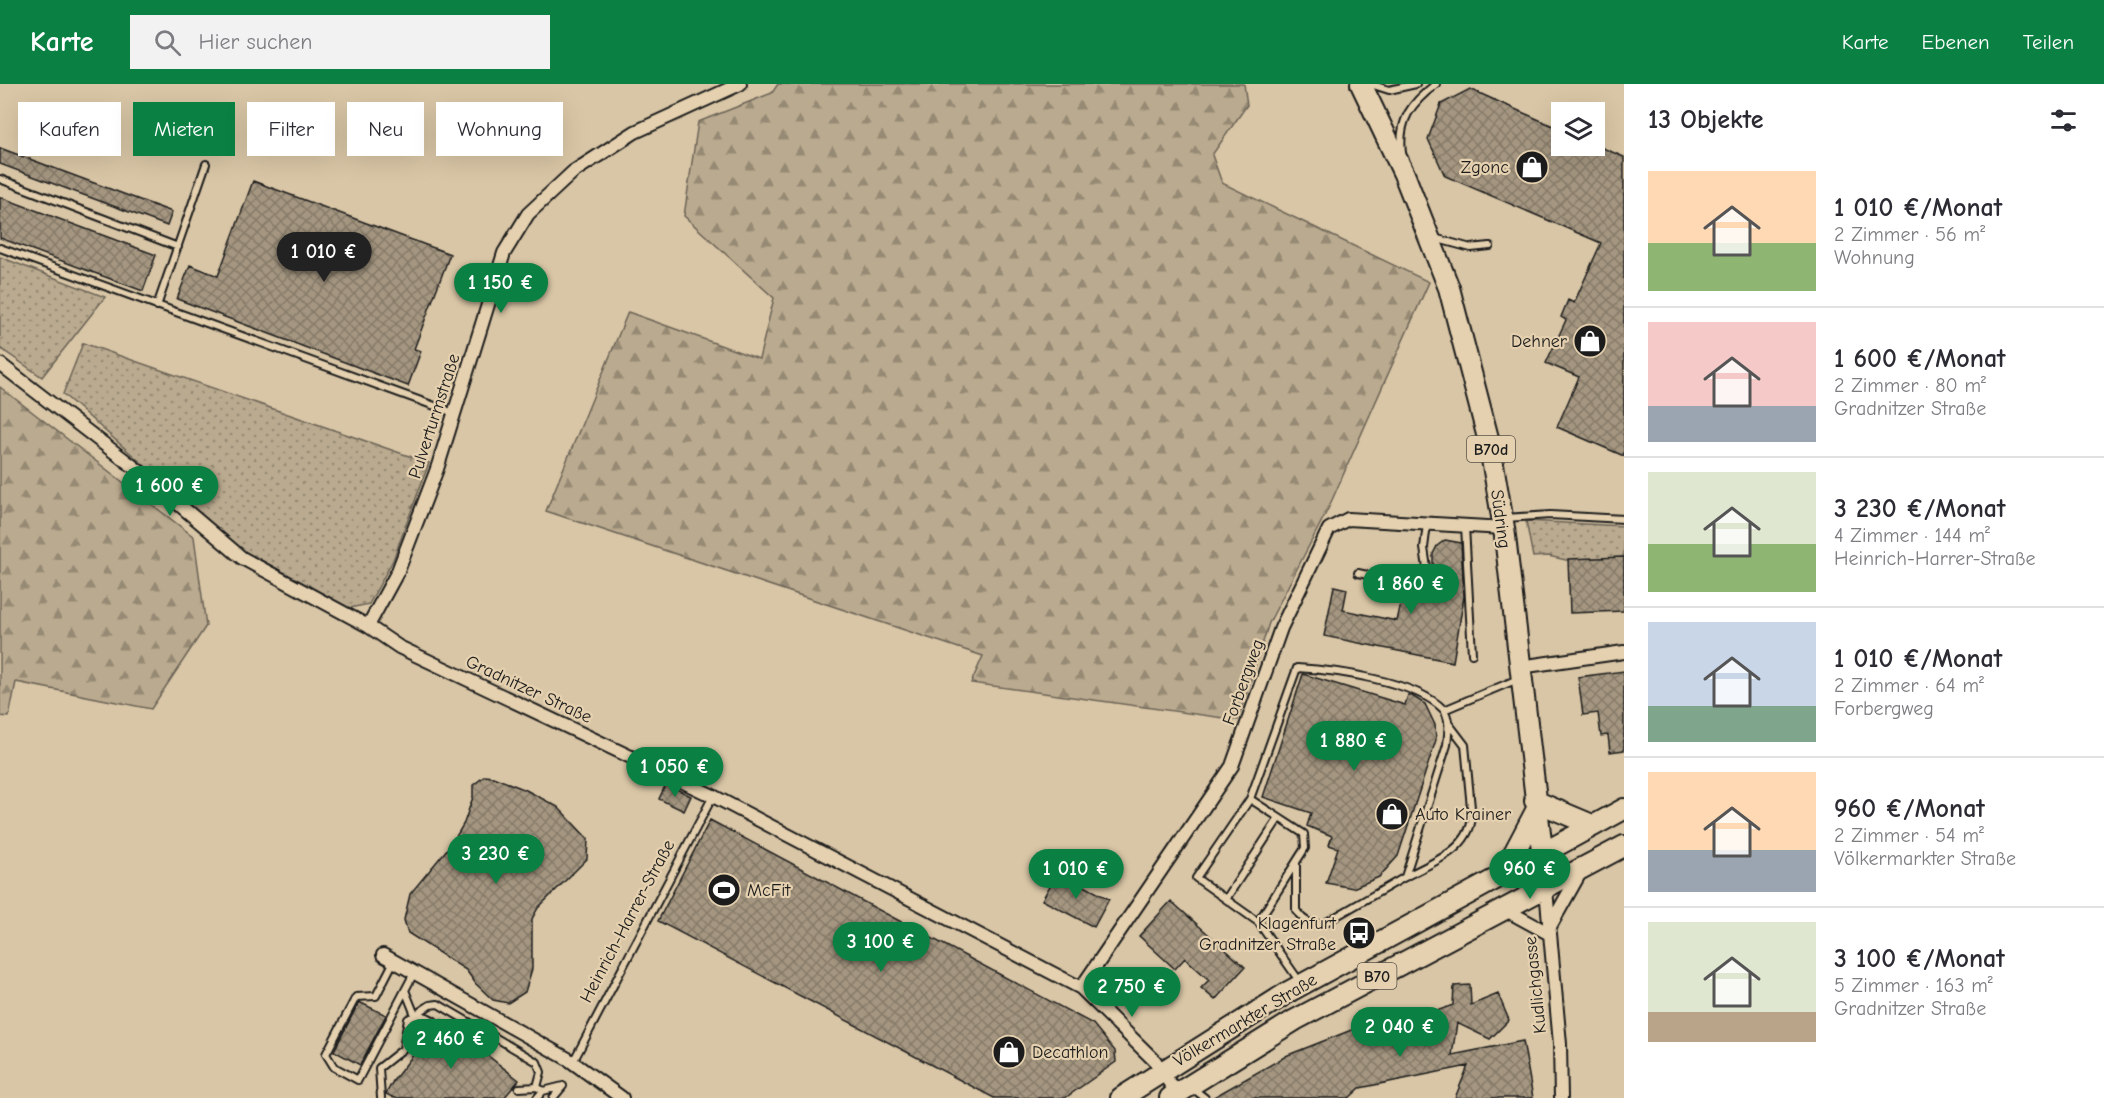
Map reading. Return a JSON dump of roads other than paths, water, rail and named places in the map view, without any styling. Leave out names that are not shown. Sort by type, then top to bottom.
[{"type":"main road","name":"Südring","points":[[1361,84],[1404,174],[1430,237],[1462,330],[1489,441],[1503,523],[1544,867]]},
{"type":"main road","points":[[1503,874],[1535,806],[1592,825]]},
{"type":"main road","name":"Völkermarkter Straße","points":[[1122,1098],[1302,985],[1624,809]]},
{"type":"main road","name":"Völkermarkter Straße","points":[[1179,1092],[1295,1020],[1624,846]]},
{"type":"main road","points":[[1503,874],[1544,867],[1583,867]]},
{"type":"street","name":"Pulverturmstraße","points":[[368,626],[398,571],[437,469],[504,253],[528,214],[573,172],[635,132],[740,84]]},
{"type":"street","name":"Gradnitzer Straße","points":[[0,364],[148,478],[242,558],[368,626],[399,647],[713,796],[1081,988],[1162,1071],[1179,1092]]},
{"type":"street","name":"Forbergweg","points":[[1081,988],[1232,766],[1281,628],[1329,529],[1348,519],[1465,526],[1503,523]]},
{"type":"street","points":[[1520,672],[1624,652]]},
{"type":"street","name":"Kudlichgasse","points":[[1544,867],[1548,932],[1560,1044],[1561,1098]]},
{"type":"street","points":[[1504,909],[1548,932],[1583,867]]},
{"type":"street","points":[[388,958],[573,1063],[622,1098]]},
{"type":"lane","points":[[1370,84],[1389,90],[1416,84]]},
{"type":"lane","points":[[1404,174],[1401,142],[1403,120],[1419,96],[1436,84]]},
{"type":"lane","points":[[157,306],[206,164]]},
{"type":"lane","points":[[0,179],[178,247]]},
{"type":"lane","points":[[1430,237],[1471,248],[1490,246]]},
{"type":"lane","points":[[0,248],[455,413]]},
{"type":"lane","points":[[1503,523],[1519,515],[1624,519]]},
{"type":"lane","points":[[1358,573],[1401,582],[1428,575],[1424,548],[1427,523]]},
{"type":"lane","points":[[1465,526],[1472,654]]},
{"type":"lane","points":[[1296,864],[1296,910],[1307,922],[1315,925],[1323,924],[1451,853],[1470,830],[1472,818],[1465,745],[1449,723],[1444,710],[1417,693],[1377,680],[1331,669],[1297,668],[1250,799],[1196,878],[1258,922],[1302,985]]},
{"type":"lane","points":[[1444,710],[1520,672]]},
{"type":"lane","points":[[1405,877],[1447,745],[1449,723]]},
{"type":"lane","name":"Heinrich-Harrer-Straße","points":[[573,1063],[713,796]]},
{"type":"lane","points":[[1250,799],[1304,834],[1305,848],[1258,922]]},
{"type":"lane","points":[[1226,899],[1279,818]]},
{"type":"lane","points":[[388,958],[376,996],[356,997],[326,1054],[334,1067],[358,1080],[414,973]]},
{"type":"lane","points":[[405,990],[415,1015]]},
{"type":"lane","points":[[381,1098],[379,1068],[404,1049],[408,1019],[430,1005],[438,1004],[537,1062],[541,1072],[537,1098]]},
{"type":"lane","points":[[415,1015],[426,1015],[434,1022]]},
{"type":"lane","points":[[519,1088],[540,1089],[563,1086],[553,1098]]},
{"type":"lane","points":[[1179,1092],[1205,1098]]},
{"type":"place","name":"Zgonc","points":[[1532,167]]},
{"type":"place","name":"Dehner","points":[[1590,341]]},
{"type":"place","name":"Auto Krainer","points":[[1392,814]]},
{"type":"place","name":"McFit","points":[[724,890]]},
{"type":"place","name":"Klagenfurt Gradnitzer Straße","points":[[1359,933]]},
{"type":"place","name":"Decathlon","points":[[1009,1052]]}]
